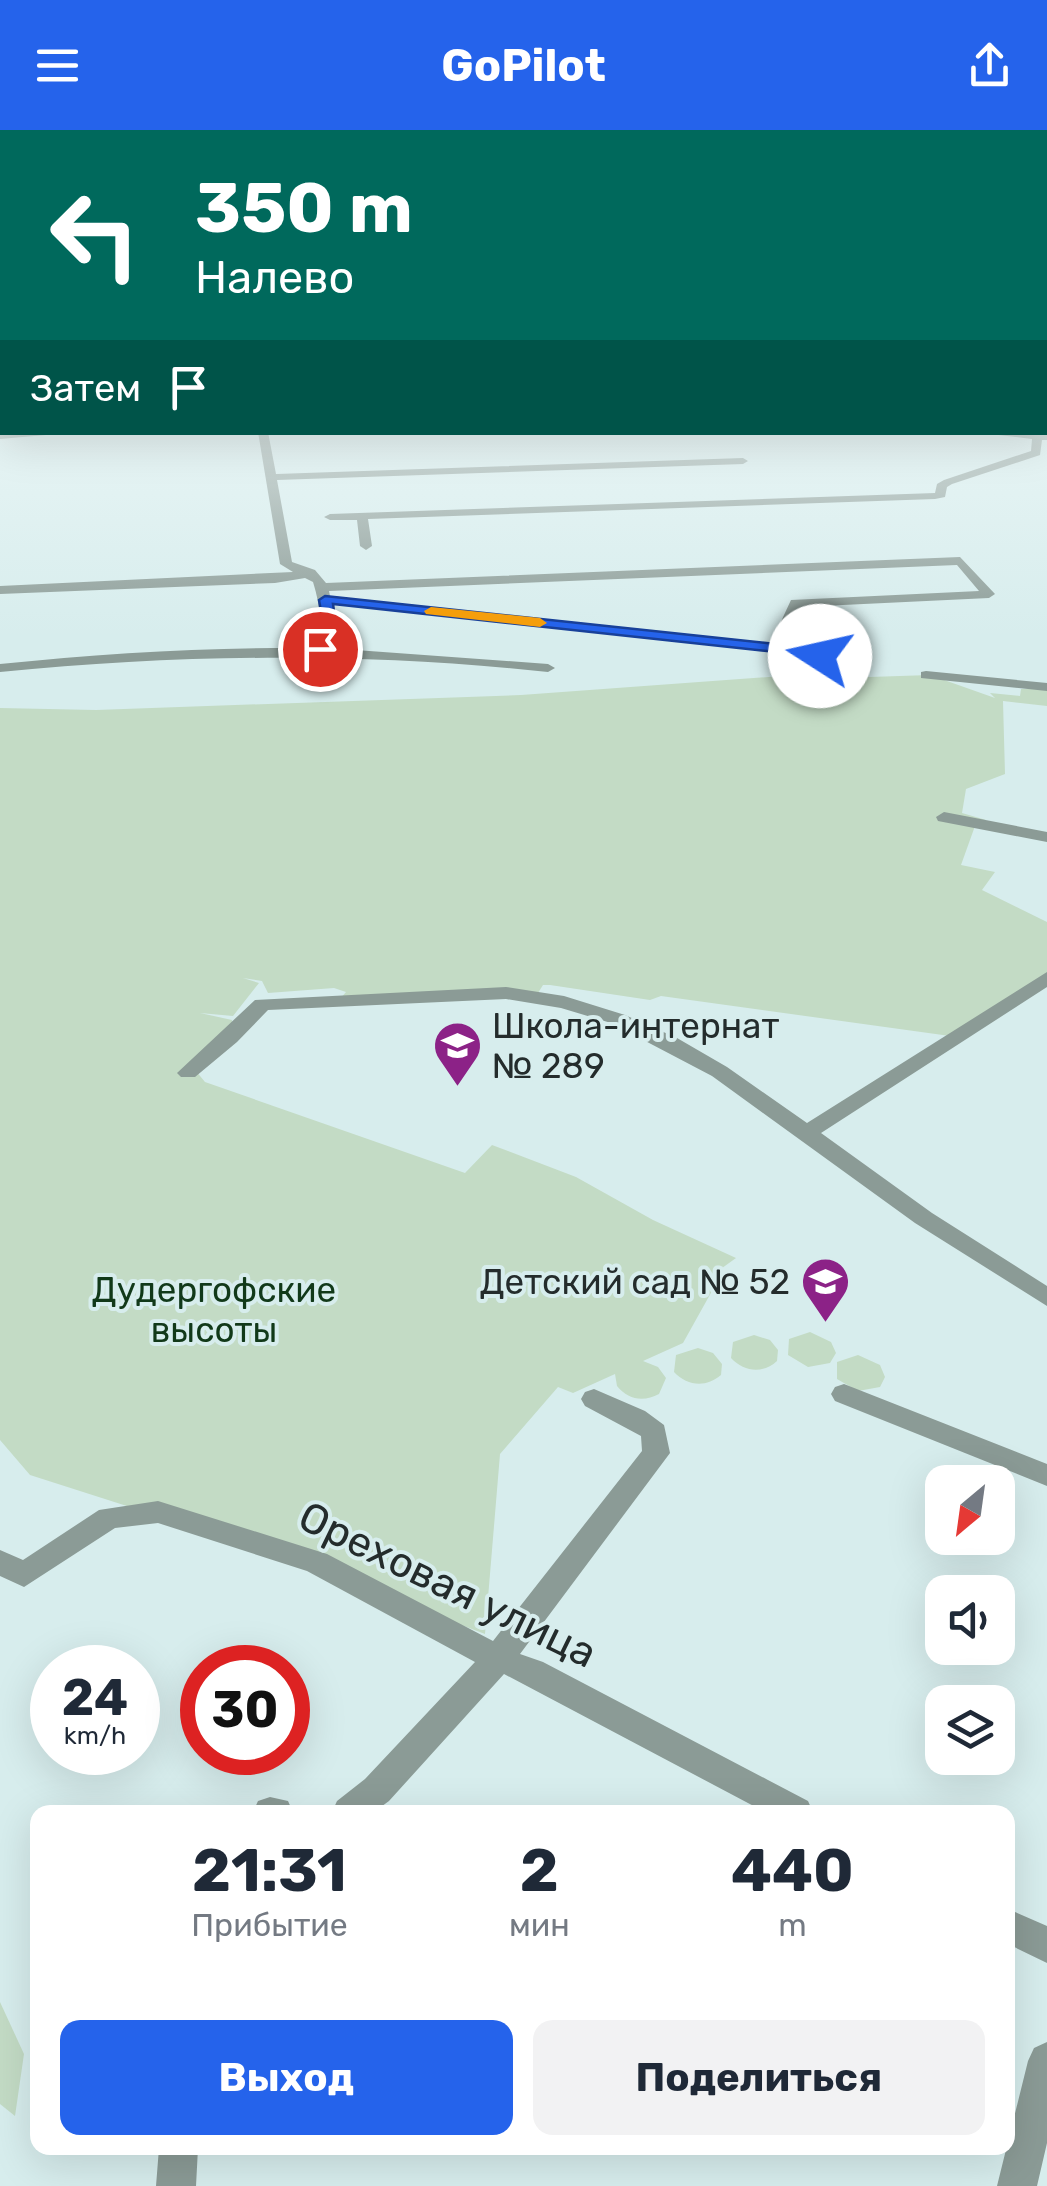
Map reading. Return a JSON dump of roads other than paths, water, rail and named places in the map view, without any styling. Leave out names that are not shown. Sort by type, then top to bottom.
[{"type":"street","points":[[266,446],[286,564],[311,573],[323,593],[330,623],[320,649]]},
{"type":"street","points":[[330,517],[935,496],[941,494],[941,486],[948,482],[1036,454],[1041,446]]},
{"type":"street","points":[[270,477],[743,461]]},
{"type":"street","points":[[362,516],[366,546]]},
{"type":"street","points":[[323,593],[960,561],[989,594],[796,603],[776,648]]},
{"type":"street","points":[[0,590],[274,579],[311,573]]},
{"type":"street","points":[[323,593],[820,656]]},
{"type":"street","points":[[0,668],[182,650],[320,649],[548,668]]},
{"type":"street","points":[[926,676],[1047,687]]},
{"type":"street","points":[[944,817],[1047,836]]},
{"type":"street","points":[[806,1132],[1047,978]]},
{"type":"street","points":[[188,1073],[230,1038],[262,1004],[458,994],[541,996],[621,1017],[682,1050],[1047,1298]]},
{"type":"street","points":[[844,1394],[1047,1474]]},
{"type":"street","points":[[358,1805],[377,1790],[498,1659],[656,1454],[654,1432],[635,1418],[594,1399]]},
{"type":"street","name":"Ореховая улица","points":[[0,1562],[24,1575],[109,1518],[158,1512],[317,1562],[783,1805]]},
{"type":"street","points":[[1015,1930],[1047,1946]]},
{"type":"street","points":[[1017,2186],[1047,2062]]},
{"type":"street","points":[[176,2186],[178,2155]]},
{"type":"place","name":"Школа-интернат № 289","points":[[457,1088]]},
{"type":"place","name":"Детский сад № 52","points":[[825,1324]]},
{"type":"park label","name":"Дудергофские высоты","points":[[214,1310]]}]
